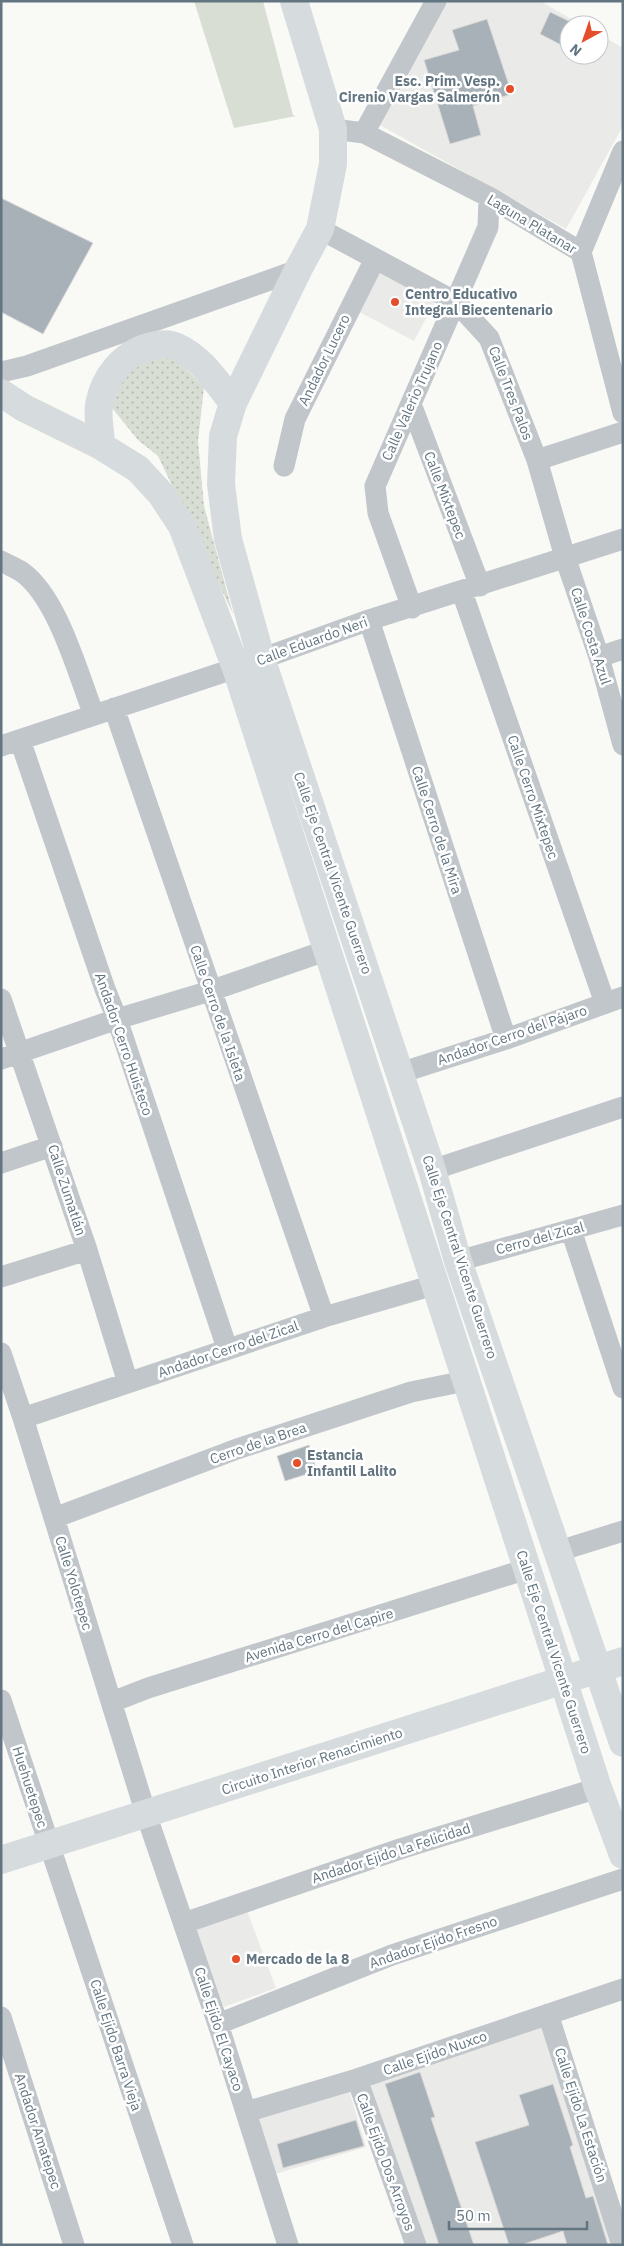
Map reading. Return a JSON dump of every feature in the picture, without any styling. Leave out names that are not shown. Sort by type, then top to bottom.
[{"type":"main road","name":"Calle Eje Central Vicente Guerrero","points":[[294,1],[333,129],[333,164],[320,229],[233,403],[223,436],[221,484],[228,539],[261,658],[432,1170],[458,1261],[559,1551],[610,1665],[623,1743]]},
{"type":"main road","points":[[102,446],[98,406],[105,384],[125,357],[137,350],[158,344],[176,346],[203,364],[233,403]]},
{"type":"main road","name":"Calle Eje Central Vicente Guerrero","points":[[1,394],[24,408],[102,446],[138,469],[161,494],[182,526],[236,668],[434,1285],[598,1788],[623,1856]]},
{"type":"main road","name":"Circuito Interior Renacimiento","points":[[1,1860],[610,1665]]},
{"type":"street","points":[[364,133],[436,1]]},
{"type":"street","name":"Laguna Platanar","points":[[333,129],[364,133],[490,197],[581,252],[623,413]]},
{"type":"street","points":[[581,252],[623,151]]},
{"type":"street","name":"Calle Valerio Trujano","points":[[412,608],[378,513],[375,486],[488,227],[490,197]]},
{"type":"street","name":"Calle Tres Palos","points":[[320,229],[456,302],[489,338],[537,460],[565,557]]},
{"type":"street","name":"Andador Lucero","points":[[284,466],[295,419],[375,259]]},
{"type":"street","points":[[1,372],[28,366],[298,270]]},
{"type":"street","name":"Calle Mixtepec","points":[[410,404],[471,589]]},
{"type":"street","points":[[537,460],[623,432]]},
{"type":"street","name":"Calle Eduardo Neri","points":[[11,743],[236,668],[369,620],[412,608],[623,539]]},
{"type":"street","name":"Calle Costa Azul","points":[[565,557],[599,656],[623,745]]},
{"type":"street","name":"Calle Cerro de la Isleta","points":[[1,561],[22,572],[46,598],[104,712],[210,991],[324,1317]]},
{"type":"street","name":"Calle Cerro Mixtepec","points":[[471,589],[614,1000]]},
{"type":"street","name":"Calle Cerro de la Mira","points":[[369,620],[506,1039]]},
{"type":"street","points":[[599,656],[623,649]]},
{"type":"street","name":"Andador Cerro Huisteco","points":[[11,743],[117,1019],[228,1348]]},
{"type":"street","points":[[11,1056],[328,950]]},
{"type":"street","name":"Calle Zumatlán","points":[[1,999],[11,1056],[52,1146],[87,1250],[128,1383]]},
{"type":"street","name":"Andador Cerro del Pájaro","points":[[400,1073],[506,1039],[614,1000]]},
{"type":"street","points":[[432,1170],[623,1107]]},
{"type":"street","points":[[1,1163],[52,1146]]},
{"type":"street","name":"Cerro del Zical","points":[[458,1261],[623,1216]]},
{"type":"street","points":[[571,1230],[623,1388]]},
{"type":"street","points":[[1,1276],[87,1250]]},
{"type":"street","name":"Andador Cerro del Zical","points":[[24,1418],[228,1348],[324,1317],[434,1285]]},
{"type":"street","name":"Calle Yolotepec","points":[[1,1353],[24,1418],[146,1814]]},
{"type":"street","name":"Cerro de la Brea","points":[[54,1518],[237,1449],[412,1392],[466,1381]]},
{"type":"street","points":[[559,1551],[623,1531]]},
{"type":"street","name":"Avenida Cerro del Capire","points":[[112,1702],[148,1688],[527,1569]]},
{"type":"street","name":"Huehuetepec","points":[[1,1700],[50,1845]]},
{"type":"street","name":"Andador Ejido La Felicidad","points":[[184,1923],[400,1849],[598,1788]]},
{"type":"street","name":"Calle Ejido El Cayaco","points":[[146,1814],[218,2024],[288,2245]]},
{"type":"street","name":"Calle Ejido Barra Vieja","points":[[50,1845],[183,2245]]},
{"type":"street","name":"Andador Ejido Fresno","points":[[218,2024],[392,1955],[623,1879]]},
{"type":"street","name":"Calle Ejido Nuxco","points":[[246,2112],[357,2079],[623,1989]]},
{"type":"street","name":"Calle Ejido La Estación","points":[[548,2014],[622,2245]]},
{"type":"street","name":"Andador Amatepec","points":[[1,2017],[74,2245]]},
{"type":"street","name":"Calle Ejido Dos Arroyos","points":[[357,2079],[416,2245]]},
{"type":"shaded area","points":[[194,1],[263,1],[293,115],[296,116],[234,128]]},
{"type":"shaded area","name":"Esc. Prim. Vesp. Cirenio Vargas Salmerón","points":[[446,1],[540,1],[564,15],[559,15],[559,65],[609,65],[609,40],[623,48],[623,126],[566,229],[378,124]]},
{"type":"shaded area","name":"Centro Educativo Integral Biecentenario","points":[[376,263],[438,296],[414,341],[352,308]]},
{"type":"shaded area","points":[[172,355],[204,387],[198,441],[204,506],[233,614],[158,456],[138,440],[112,408],[120,381],[144,358]]},
{"type":"shaded area","name":"Mercado de la 8","points":[[247,1911],[276,1988],[224,2007],[195,1929]]},
{"type":"shaded area","points":[[543,2022],[615,2245],[419,2245],[364,2083]]},
{"type":"shaded area","points":[[349,2090],[366,2147],[272,2175],[254,2118]]},
{"type":"building","points":[[550,12],[559,16],[559,44],[540,34]]},
{"type":"building","points":[[487,19],[512,94],[473,106],[481,135],[450,144],[424,60],[459,50],[452,30]]},
{"type":"building","points":[[1,198],[93,243],[43,334],[1,312]]},
{"type":"building","name":"Estancia Infantil Lalito","points":[[309,1445],[317,1471],[285,1481],[277,1456]]},
{"type":"building","points":[[420,2072],[435,2117],[431,2118],[474,2245],[439,2245],[385,2084]]},
{"type":"building","points":[[553,2084],[573,2145],[570,2147],[586,2198],[593,2196],[608,2245],[567,2245],[563,2231],[521,2245],[509,2245],[475,2142],[529,2125],[519,2095]]},
{"type":"building","points":[[356,2120],[364,2146],[283,2168],[277,2144]]},
{"type":"place","name":"Esc. Prim. Vesp. Cirenio Vargas Salmerón","points":[[510,89]]},
{"type":"place","name":"Centro Educativo Integral Biecentenario","points":[[395,302]]},
{"type":"place","name":"Estancia Infantil Lalito","points":[[297,1463]]},
{"type":"place","name":"Mercado de la 8","points":[[236,1959]]}]
